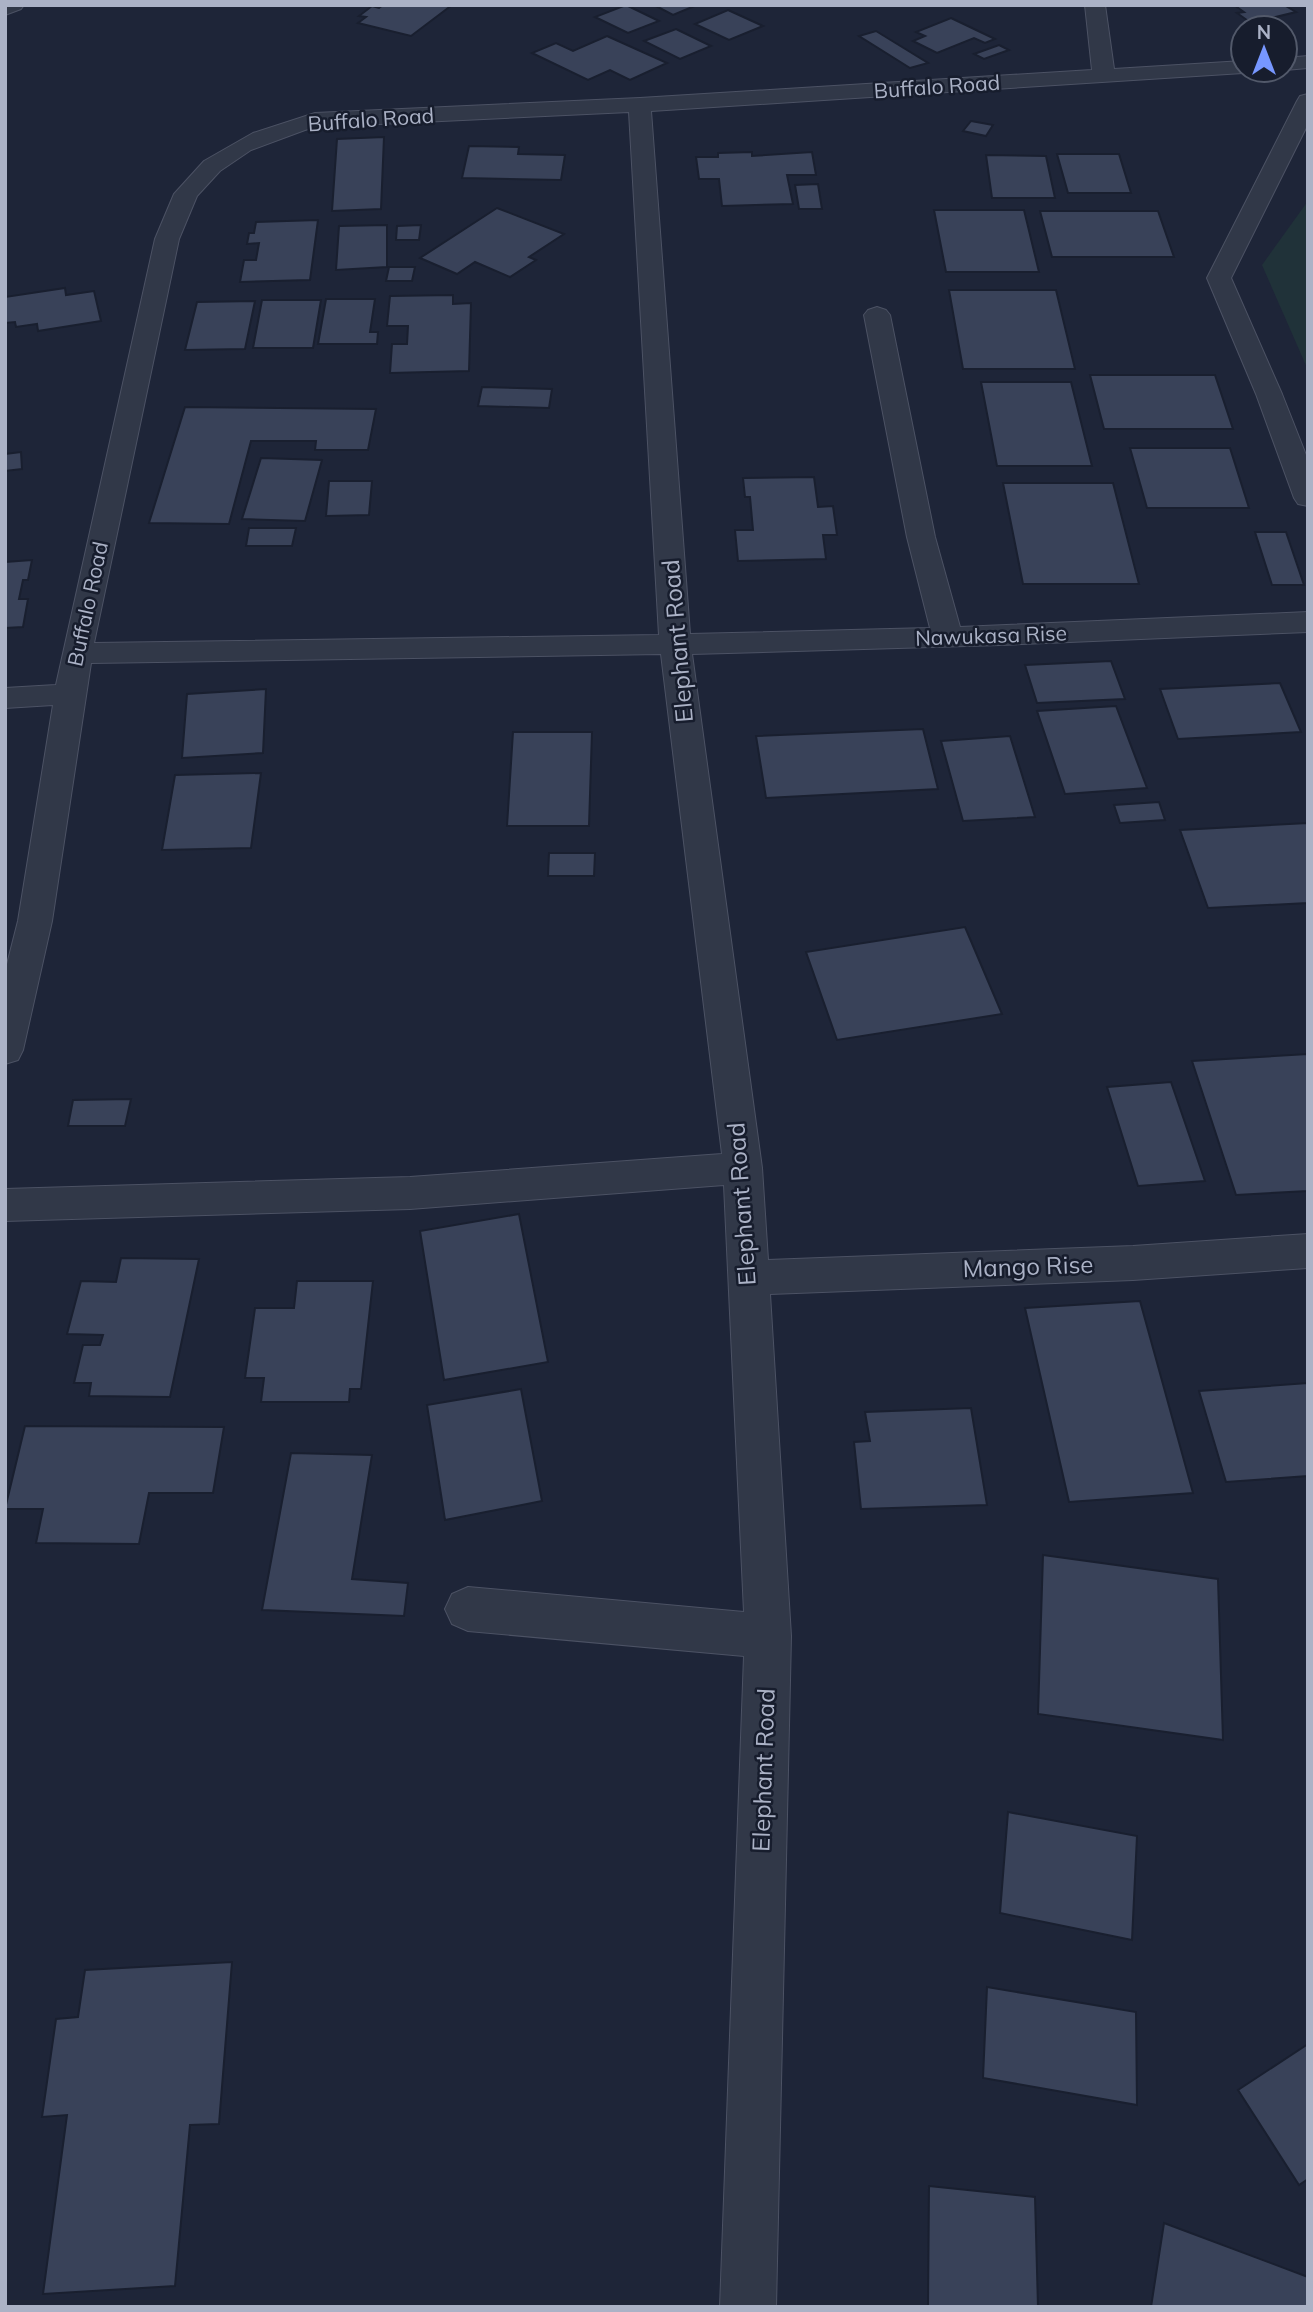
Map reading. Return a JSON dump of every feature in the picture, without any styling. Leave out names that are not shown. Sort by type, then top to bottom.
[{"type":"street","points":[[5,9],[14,5]]},
{"type":"street","points":[[1095,5],[1104,76]]},
{"type":"street","name":"Buffalo Road","points":[[5,1050],[34,921],[77,653],[167,239],[186,195],[212,166],[244,144],[273,131],[315,121],[640,105],[1229,68]]},
{"type":"street","points":[[1308,101],[1219,278],[1269,394],[1308,498]]},
{"type":"street","name":"Elephant Road","points":[[640,105],[675,644],[743,1168],[768,1636],[748,2307]]},
{"type":"street","points":[[877,315],[921,537],[948,637]]},
{"type":"street","name":"Nawukasa Rise","points":[[77,653],[675,644],[1149,631],[1308,622]]},
{"type":"street","points":[[5,698],[71,694]]},
{"type":"street","points":[[5,1205],[410,1194],[743,1168]]},
{"type":"street","name":"Mango Rise","points":[[748,1279],[1119,1263],[1308,1251]]},
{"type":"street","points":[[468,1609],[768,1636]]},
{"type":"shaded area","points":[[1308,201],[1308,370],[1262,265]]},
{"type":"building","points":[[383,5],[452,5],[411,36],[358,23],[366,17],[359,16],[372,6],[379,8]]},
{"type":"building","points":[[626,5],[659,21],[628,33],[595,17]]},
{"type":"building","points":[[654,5],[697,5],[673,15]]},
{"type":"building","points":[[1234,5],[1284,5],[1296,12],[1237,13],[1244,12]]},
{"type":"building","points":[[728,10],[763,26],[729,40],[695,24]]},
{"type":"building","points":[[951,18],[995,39],[985,43],[974,38],[937,53],[913,41],[925,36],[916,32]]},
{"type":"building","points":[[676,29],[711,46],[680,59],[644,41]]},
{"type":"building","points":[[876,31],[928,63],[910,68],[859,36]]},
{"type":"building","points":[[607,36],[667,63],[630,80],[610,70],[588,80],[532,53],[556,43],[573,51]]},
{"type":"building","points":[[999,45],[1009,50],[984,59],[974,54]]},
{"type":"building","points":[[971,121],[993,125],[986,136],[963,131]]},
{"type":"building","points":[[384,137],[381,209],[332,211],[337,139]]},
{"type":"building","points":[[469,146],[519,147],[518,154],[565,155],[561,180],[462,178]]},
{"type":"building","points":[[752,152],[752,156],[812,152],[816,175],[787,175],[793,204],[722,206],[719,179],[699,179],[696,157]]},
{"type":"building","points":[[1057,154],[1119,154],[1131,193],[1068,193]]},
{"type":"building","points":[[986,155],[1046,156],[1055,198],[992,198]]},
{"type":"building","points":[[818,184],[822,209],[799,209],[795,185]]},
{"type":"building","points":[[497,208],[564,234],[529,257],[536,260],[510,277],[475,262],[457,274],[420,258]]},
{"type":"building","points":[[934,210],[1024,210],[1039,272],[946,272]]},
{"type":"building","points":[[1040,211],[1158,211],[1174,257],[1052,257]]},
{"type":"building","points":[[318,220],[310,280],[240,282],[244,260],[256,260],[259,243],[247,244],[249,233],[254,233],[256,222]]},
{"type":"building","points":[[387,225],[387,267],[336,270],[339,226]]},
{"type":"building","points":[[421,225],[419,240],[396,240],[397,226]]},
{"type":"building","points":[[389,267],[415,267],[412,281],[386,281]]},
{"type":"building","points":[[65,288],[66,295],[94,291],[101,321],[38,331],[37,324],[16,327],[15,322],[5,323],[5,297]]},
{"type":"building","points":[[949,290],[1056,290],[1075,369],[963,369]]},
{"type":"building","points":[[453,295],[453,304],[471,303],[469,371],[390,373],[392,344],[407,344],[408,326],[387,326],[390,296]]},
{"type":"building","points":[[326,299],[375,299],[370,332],[378,332],[377,344],[318,344]]},
{"type":"building","points":[[262,300],[321,300],[313,348],[253,348]]},
{"type":"building","points":[[255,301],[245,349],[185,350],[197,302]]},
{"type":"building","points":[[1090,375],[1215,375],[1233,429],[1104,429]]},
{"type":"building","points":[[981,382],[1071,382],[1092,466],[997,466]]},
{"type":"building","points":[[482,387],[552,389],[549,408],[478,406]]},
{"type":"building","points":[[185,407],[376,409],[368,450],[315,450],[316,441],[251,441],[229,524],[149,523]]},
{"type":"building","points":[[1130,448],[1230,448],[1249,508],[1147,508]]},
{"type":"building","points":[[21,452],[22,469],[5,471],[5,454]]},
{"type":"building","points":[[261,458],[322,460],[305,521],[242,519]]},
{"type":"building","points":[[814,477],[818,507],[833,506],[837,535],[823,535],[826,559],[738,561],[735,530],[753,530],[750,497],[745,497],[743,478]]},
{"type":"building","points":[[329,481],[372,481],[369,515],[326,516]]},
{"type":"building","points":[[1003,483],[1113,483],[1139,584],[1023,584]]},
{"type":"building","points":[[249,528],[296,528],[292,546],[246,546]]},
{"type":"building","points":[[1255,532],[1286,532],[1304,585],[1272,585]]},
{"type":"building","points":[[32,560],[28,580],[23,580],[19,599],[28,599],[23,627],[5,628],[5,562]]},
{"type":"building","points":[[1111,661],[1125,699],[1037,703],[1025,665]]},
{"type":"building","points":[[1280,683],[1301,732],[1178,739],[1160,689]]},
{"type":"building","points":[[266,689],[263,753],[182,758],[187,694]]},
{"type":"building","points":[[1116,706],[1147,788],[1065,794],[1037,711]]},
{"type":"building","points":[[923,729],[938,789],[766,798],[756,736]]},
{"type":"building","points":[[513,732],[592,732],[589,826],[507,826]]},
{"type":"building","points":[[1010,736],[1035,817],[963,821],[941,741]]},
{"type":"building","points":[[261,773],[251,848],[162,850],[175,775]]},
{"type":"building","points":[[1159,802],[1165,820],[1120,823],[1114,805]]},
{"type":"building","points":[[1308,823],[1308,903],[1208,908],[1180,830]]},
{"type":"building","points":[[549,853],[595,853],[594,876],[548,876]]},
{"type":"building","points":[[965,927],[1002,1014],[837,1040],[806,952]]},
{"type":"building","points":[[1308,1054],[1308,1191],[1236,1195],[1192,1061]]},
{"type":"building","points":[[1171,1082],[1205,1181],[1138,1186],[1107,1087]]},
{"type":"building","points":[[131,1099],[125,1126],[68,1126],[73,1100]]},
{"type":"building","points":[[519,1214],[548,1362],[444,1380],[420,1231]]},
{"type":"building","points":[[121,1258],[199,1259],[170,1397],[89,1396],[91,1383],[74,1383],[83,1345],[100,1345],[103,1335],[67,1334],[81,1281],[116,1282]]},
{"type":"building","points":[[297,1281],[373,1281],[361,1389],[350,1389],[349,1402],[261,1402],[264,1378],[245,1378],[255,1308],[294,1308]]},
{"type":"building","points":[[1140,1301],[1193,1493],[1069,1502],[1025,1308]]},
{"type":"building","points":[[1308,1383],[1308,1476],[1226,1482],[1199,1391]]},
{"type":"building","points":[[521,1389],[542,1501],[445,1520],[427,1405]]},
{"type":"building","points":[[971,1408],[987,1505],[861,1509],[854,1442],[870,1441],[865,1412]]},
{"type":"building","points":[[25,1426],[224,1427],[213,1493],[149,1493],[139,1544],[36,1543],[43,1509],[5,1509]]},
{"type":"building","points":[[291,1453],[372,1455],[352,1579],[408,1583],[404,1616],[262,1610]]},
{"type":"building","points":[[1043,1555],[1218,1579],[1223,1740],[1038,1714]]},
{"type":"building","points":[[1008,1812],[1137,1836],[1132,1940],[1000,1913]]},
{"type":"building","points":[[232,1962],[219,2124],[190,2125],[175,2286],[43,2294],[67,2115],[42,2117],[56,2019],[78,2017],[85,1970]]},
{"type":"building","points":[[987,1987],[1136,2012],[1137,2105],[983,2078]]},
{"type":"building","points":[[1308,2044],[1308,2179],[1299,2185],[1238,2090]]},
{"type":"building","points":[[929,2186],[1035,2197],[1038,2307],[928,2307]]},
{"type":"building","points":[[1164,2223],[1308,2277],[1308,2307],[1151,2307]]}]
